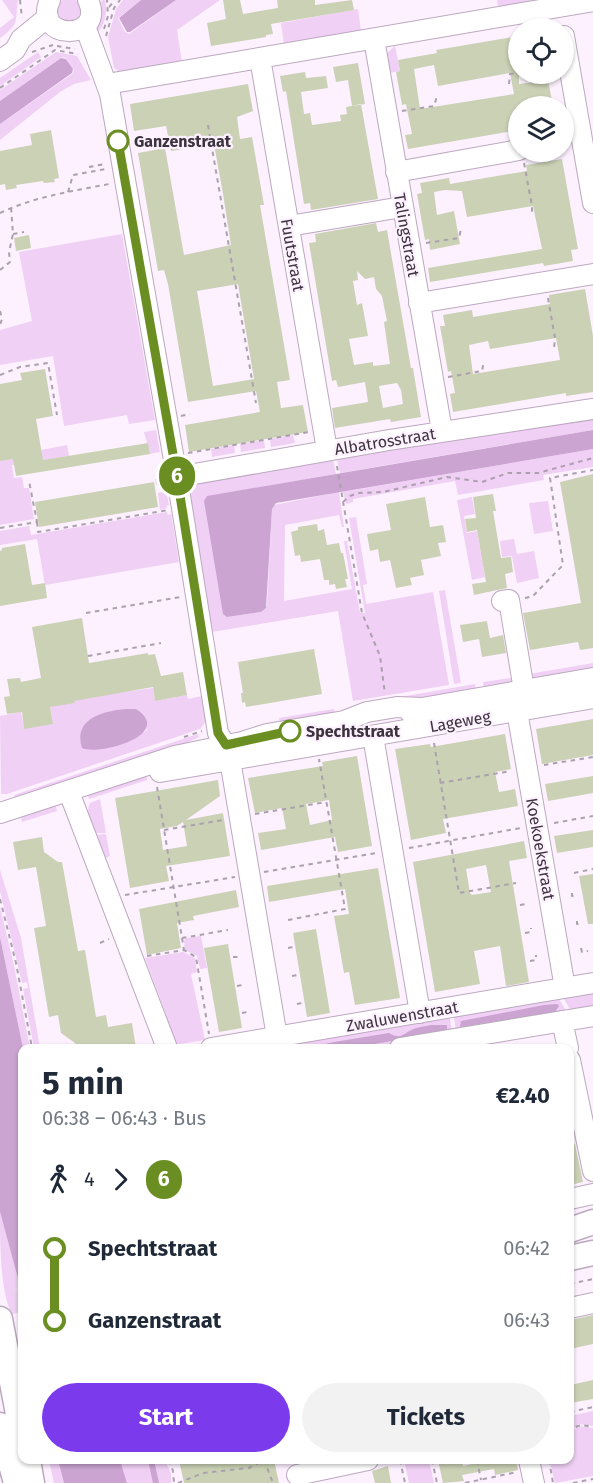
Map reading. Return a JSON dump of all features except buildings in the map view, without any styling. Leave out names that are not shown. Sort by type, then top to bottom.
[{"type":"main road","points":[[574,1229],[593,1222]]},
{"type":"main road","points":[[574,1238],[593,1235]]},
{"type":"main road","points":[[574,1257],[593,1253]]},
{"type":"main road","points":[[574,1271],[593,1268]]},
{"type":"main road","points":[[0,1319],[10,1359],[18,1410]]},
{"type":"main road","points":[[0,1425],[16,1483]]},
{"type":"main road","points":[[28,1464],[32,1483]]},
{"type":"street","points":[[107,84],[374,39],[558,4],[593,1]]},
{"type":"street","points":[[7,55],[21,39],[62,21],[91,15],[95,2]]},
{"type":"street","points":[[62,21],[107,84],[177,477],[217,725],[225,747],[277,1037]]},
{"type":"street","name":"Talingstraat","points":[[374,39],[442,431]]},
{"type":"street","name":"Fuutstraat","points":[[261,58],[327,450]]},
{"type":"street","points":[[571,84],[593,203]]},
{"type":"street","points":[[396,172],[508,158]]},
{"type":"street","points":[[289,226],[402,207]]},
{"type":"street","points":[[419,303],[593,274]]},
{"type":"street","name":"Albatrosstraat","points":[[177,477],[442,431],[593,409]]},
{"type":"street","points":[[506,601],[524,690]]},
{"type":"street","name":"Lageweg","points":[[225,747],[240,733],[267,734],[344,721],[369,722],[398,717],[422,708],[593,678]]},
{"type":"street","name":"Lageweg","points":[[0,813],[69,792],[160,772],[225,747],[373,736],[593,698]]},
{"type":"street","name":"Koekoekstraat","points":[[517,711],[565,988]]},
{"type":"street","points":[[373,736],[420,1013]]},
{"type":"street","name":"Lageweg","points":[[156,772],[176,756],[204,740],[225,747]]},
{"type":"street","points":[[69,792],[165,1044]]},
{"type":"street","name":"Zwaluwenstraat","points":[[236,1044],[593,983]]},
{"type":"street","points":[[424,1044],[593,1016]]},
{"type":"street","points":[[562,1021],[567,1044]]},
{"type":"street","points":[[574,1079],[593,1172]]},
{"type":"street","points":[[574,1198],[593,1194]]},
{"type":"street","points":[[574,1307],[593,1303]]},
{"type":"street","points":[[296,1472],[344,1464]]},
{"type":"path","points":[[20,0],[23,23]]},
{"type":"path","points":[[95,2],[115,0]]},
{"type":"path","points":[[106,40],[114,8],[120,0]]},
{"type":"path","points":[[0,88],[55,50],[76,53],[80,57]]},
{"type":"path","points":[[387,114],[434,106],[437,96]]},
{"type":"path","points":[[208,125],[256,403]]},
{"type":"path","points":[[523,162],[532,216]]},
{"type":"path","points":[[89,166],[111,163]]},
{"type":"path","points":[[68,192],[73,175],[111,168]]},
{"type":"path","points":[[0,213],[11,207],[109,184]]},
{"type":"path","points":[[0,270],[10,262],[9,252],[13,234],[11,207]]},
{"type":"path","points":[[409,246],[459,238],[461,229]]},
{"type":"path","points":[[13,234],[24,232]]},
{"type":"path","points":[[545,282],[555,338],[554,349]]},
{"type":"path","points":[[0,311],[2,319],[0,325]]},
{"type":"path","points":[[433,380],[482,371],[484,361]]},
{"type":"path","points":[[0,375],[20,367],[48,363],[57,415]]},
{"type":"path","points":[[173,456],[323,430]]},
{"type":"path","points":[[343,502],[358,493],[383,492],[447,477],[482,482],[508,473],[538,473],[593,458]]},
{"type":"path","points":[[337,468],[362,613],[380,656],[385,698]]},
{"type":"path","points":[[506,601],[533,596],[563,565],[550,478],[593,470]]},
{"type":"path","points":[[29,481],[38,532],[182,508]]},
{"type":"path","points":[[0,528],[37,522]]},
{"type":"path","points":[[86,613],[196,594]]},
{"type":"path","points":[[88,656],[161,643]]},
{"type":"path","points":[[433,737],[459,893],[516,883]]},
{"type":"path","points":[[288,920],[345,909],[319,756]]},
{"type":"path","points":[[440,783],[593,757]]},
{"type":"path","points":[[156,772],[184,950]]},
{"type":"path","points":[[119,896],[593,816]]},
{"type":"path","points":[[574,873],[593,869]]},
{"type":"path","points":[[572,893],[572,896],[578,895]]},
{"type":"path","points":[[0,899],[16,963],[31,1044]]},
{"type":"path","points":[[520,905],[526,902]]},
{"type":"path","points":[[577,921],[577,924],[583,923]]},
{"type":"path","points":[[525,933],[531,932],[531,928]]},
{"type":"path","points":[[182,938],[228,930]]},
{"type":"path","points":[[288,948],[293,947]]},
{"type":"path","points":[[581,948],[582,952],[588,951]]},
{"type":"path","points":[[132,959],[184,950],[196,957],[211,1044]]},
{"type":"path","points":[[530,961],[536,960],[536,956]]},
{"type":"path","points":[[232,957],[238,957]]},
{"type":"path","points":[[292,976],[298,975]]},
{"type":"path","points":[[237,986],[242,985]]},
{"type":"path","points":[[297,1004],[302,1003]]},
{"type":"path","points":[[242,1013],[247,1012]]},
{"type":"path","points":[[574,1283],[593,1280]]},
{"type":"path","points":[[574,1411],[593,1407]]},
{"type":"path","points":[[574,1427],[579,1425],[593,1427]]},
{"type":"path","points":[[170,1464],[174,1483]]},
{"type":"path","points":[[178,1483],[203,1473],[249,1468],[256,1464]]},
{"type":"path","points":[[266,1464],[273,1483]]},
{"type":"path","points":[[401,1464],[405,1483]]},
{"type":"path","points":[[433,1464],[437,1482]]},
{"type":"path","points":[[478,1464],[481,1480]]},
{"type":"path","points":[[465,1483],[540,1466],[553,1483]]},
{"type":"path","points":[[573,1483],[593,1479]]},
{"type":"shaded area","points":[[74,-1],[80,5],[78,19],[69,22],[60,19],[57,10],[60,1]]},
{"type":"shaded area","points":[[2,0],[18,0],[14,25],[0,38],[0,28],[14,17]]},
{"type":"shaded area","points":[[102,0],[105,0],[106,5],[105,20],[94,37],[99,5]]},
{"type":"shaded area","points":[[123,0],[141,0],[118,18],[125,32],[129,34],[176,0],[220,0],[177,30],[182,62],[120,72],[114,68],[108,37],[116,9]]},
{"type":"shaded area","points":[[141,0],[176,0],[127,32],[119,18]]},
{"type":"shaded area","points":[[497,0],[542,0],[499,8]]},
{"type":"shaded area","points":[[358,9],[361,31],[284,45],[281,23]]},
{"type":"shaded area","points":[[395,46],[400,71],[389,73],[386,54]]},
{"type":"shaded area","points":[[38,52],[41,57],[0,86],[0,78]]},
{"type":"shaded area","points":[[56,52],[77,56],[91,80],[74,84],[60,92],[0,140],[0,124],[72,74],[74,70],[66,58],[62,57],[0,101],[0,90]]},
{"type":"shaded area","points":[[61,58],[66,59],[73,69],[72,73],[0,124],[0,101]]},
{"type":"shaded area","points":[[122,234],[155,420],[129,424],[127,415],[64,426],[53,356],[0,365],[0,330],[32,321],[19,252]]},
{"type":"shaded area","points":[[593,419],[593,430],[340,473],[337,459],[453,439]]},
{"type":"shaded area","points":[[156,430],[160,452],[150,454],[144,432]]},
{"type":"shaded area","points":[[593,430],[593,449],[276,503],[272,509],[266,608],[261,612],[227,617],[223,614],[204,501],[207,496]]},
{"type":"shaded area","points":[[293,435],[295,443],[271,447],[270,439]]},
{"type":"shaded area","points":[[264,440],[265,448],[241,452],[240,444]]},
{"type":"shaded area","points":[[67,445],[69,456],[12,465],[14,478],[22,477],[24,488],[29,488],[34,519],[0,525],[0,461],[42,454],[41,450]]},
{"type":"shaded area","points":[[234,445],[235,453],[212,457],[211,449]]},
{"type":"shaded area","points":[[593,449],[593,467],[543,475],[544,480],[458,495],[455,481],[353,499],[353,502],[346,504],[343,492]]},
{"type":"shaded area","points":[[333,459],[336,474],[209,496],[227,617],[261,612],[267,606],[274,505],[339,492],[344,527],[342,527],[339,515],[285,525],[284,601],[352,589],[344,541],[347,541],[360,613],[365,613],[349,518],[356,517],[367,584],[363,585],[366,604],[433,592],[449,685],[353,701],[338,611],[212,632],[188,487],[192,484]]},
{"type":"shaded area","points":[[164,478],[169,505],[160,510],[158,493],[162,492],[160,485],[156,485],[155,479]]},
{"type":"shaded area","points":[[472,497],[475,514],[464,516],[467,533],[477,531],[485,577],[472,580],[457,500]]},
{"type":"shaded area","points":[[548,501],[553,531],[534,534],[529,503]]},
{"type":"shaded area","points":[[167,512],[168,515],[171,514],[179,562],[45,585],[37,539],[0,545],[0,531],[29,526],[31,535]]},
{"type":"shaded area","points":[[514,539],[517,554],[534,551],[539,578],[517,583],[512,556],[502,557],[500,541]]},
{"type":"shaded area","points":[[445,590],[461,683],[454,684],[439,591]]},
{"type":"shaded area","points":[[593,663],[593,671],[530,681],[529,674]]},
{"type":"shaded area","points":[[516,677],[517,684],[484,689],[483,682]]},
{"type":"shaded area","points":[[475,684],[476,691],[421,700],[389,699]]},
{"type":"shaded area","points":[[153,688],[155,701],[187,695],[188,699],[202,696],[206,721],[200,729],[7,794],[1,794],[0,716],[21,712],[24,728],[53,724],[50,707],[87,697]],"holes":[[[136,709],[145,718],[147,730],[134,739],[113,746],[80,741],[86,725],[98,716],[113,711]]]},
{"type":"shaded area","points":[[136,709],[146,718],[147,727],[140,735],[116,746],[90,750],[82,748],[80,737],[88,721],[106,712]]},
{"type":"shaded area","points":[[334,709],[335,715],[280,724],[279,718]]},
{"type":"shaded area","points":[[198,734],[199,737],[178,747],[15,797],[14,795]]},
{"type":"shaded area","points":[[146,774],[147,780],[89,799],[87,793]]},
{"type":"shaded area","points":[[100,799],[106,833],[95,833],[88,814],[90,803]]},
{"type":"shaded area","points":[[55,804],[57,811],[22,822],[21,818]]},
{"type":"shaded area","points":[[106,834],[110,856],[104,859],[95,835]]},
{"type":"shaded area","points":[[0,870],[21,938],[39,1044],[33,1044],[23,989],[28,988],[27,982],[22,983],[0,891]]},
{"type":"shaded area","points":[[0,907],[29,1044],[22,1044],[0,937]]},
{"type":"shaded area","points":[[201,936],[207,968],[200,969],[197,956],[185,950],[184,941],[186,938]]},
{"type":"shaded area","points":[[0,937],[22,1044],[18,1044],[18,1278],[0,1212]]},
{"type":"shaded area","points":[[183,952],[195,958],[197,972],[191,974],[205,1040],[179,1044],[173,1041],[164,1016],[166,1014],[145,958]]},
{"type":"shaded area","points":[[593,989],[593,1012],[573,1015],[561,994]]},
{"type":"shaded area","points":[[557,995],[569,1016],[457,1035],[453,1013],[465,1011],[470,1014]]},
{"type":"shaded area","points":[[557,1004],[559,1006],[555,1012],[460,1027],[461,1021]]},
{"type":"shaded area","points":[[449,1014],[453,1036],[405,1044],[270,1044],[350,1031],[355,1034],[374,1030],[377,1026],[385,1025],[390,1028],[429,1017],[433,1020]]},
{"type":"shaded area","points":[[447,1025],[445,1032],[374,1044],[325,1044],[389,1033],[400,1036],[416,1028]]},
{"type":"shaded area","points":[[0,1212],[18,1277],[18,1289],[12,1290],[18,1289],[18,1313],[12,1314],[8,1305],[1,1251]]},
{"type":"shaded area","points":[[593,1411],[593,1426],[578,1424],[574,1428],[574,1415]]},
{"type":"shaded area","points":[[580,1426],[593,1428],[593,1476],[555,1483],[550,1464],[574,1464],[574,1431]]},
{"type":"shaded area","points":[[50,1464],[59,1464],[64,1483],[54,1483]]},
{"type":"shaded area","points":[[59,1464],[121,1464],[127,1483],[64,1483]]},
{"type":"shaded area","points":[[121,1464],[167,1464],[171,1473],[171,1483],[127,1483]]},
{"type":"shaded area","points":[[149,1464],[155,1464],[159,1483],[153,1483]]},
{"type":"shaded area","points":[[405,1464],[430,1464],[434,1483],[409,1483]]},
{"type":"bus line","name":"6","points":[[118,141],[177,477],[218,733],[226,745],[267,734],[290,731]]},
{"type":"place","name":"Ganzenstraat","points":[[118,141]]},
{"type":"place","name":"Spechtstraat","points":[[290,731]]}]
